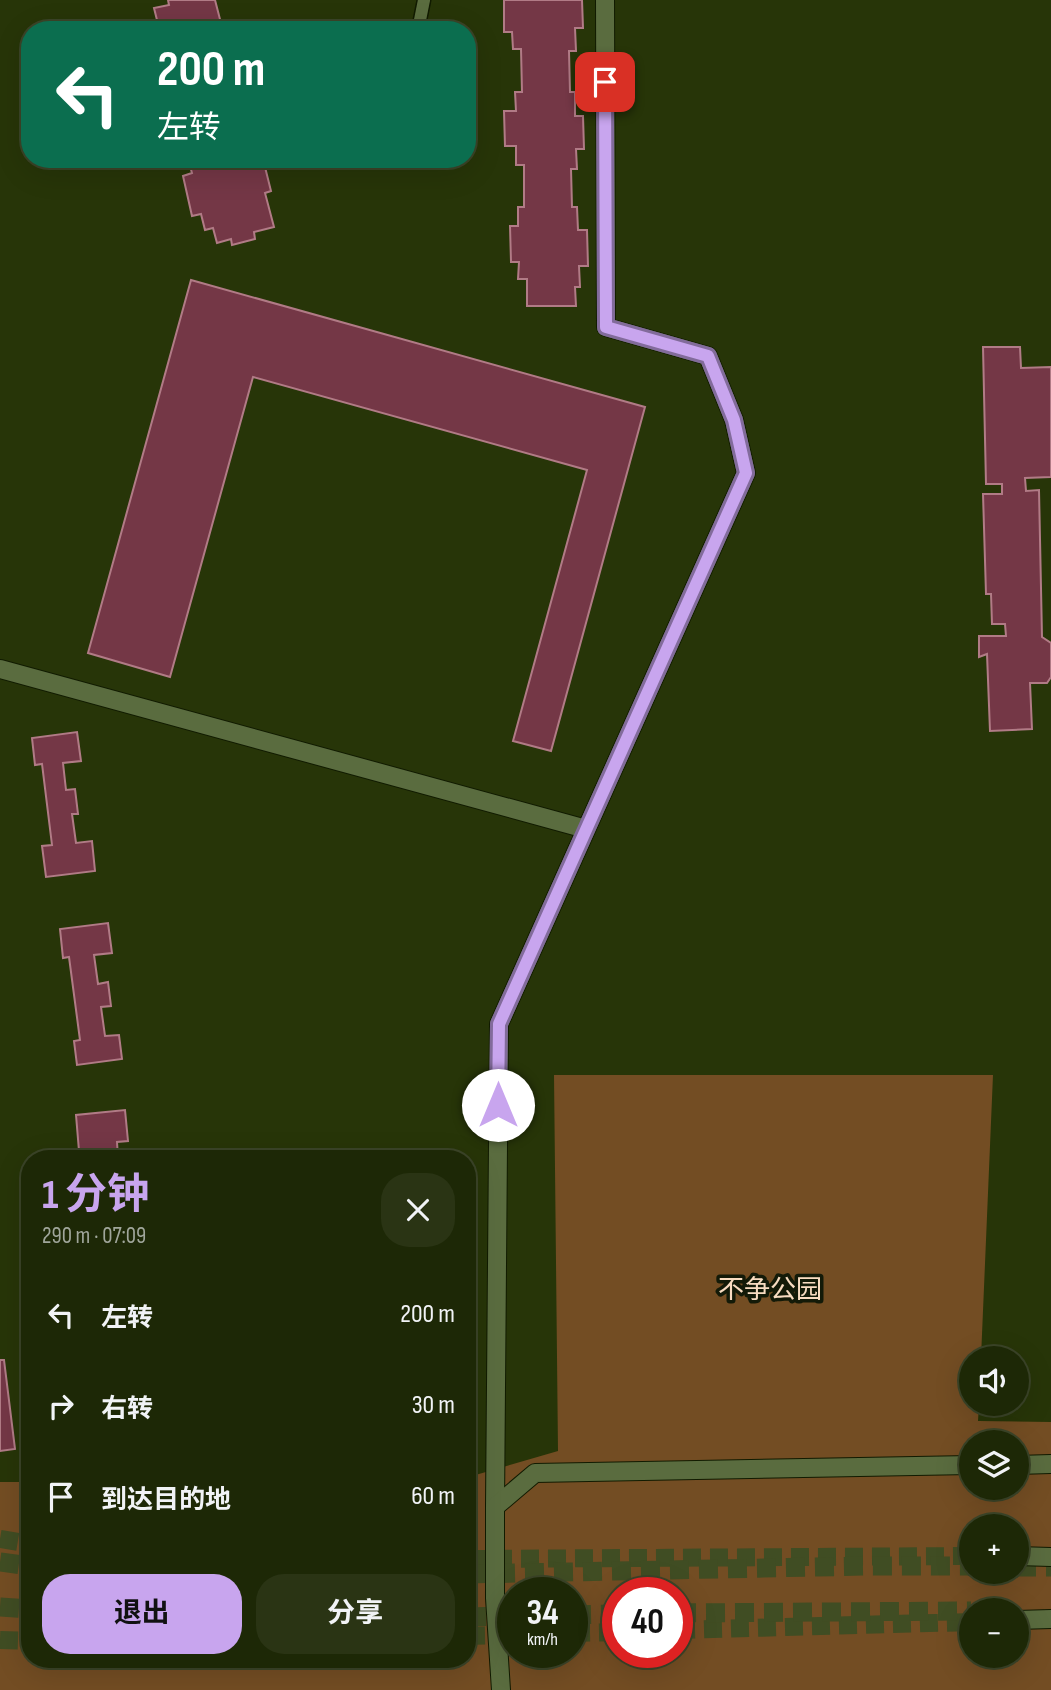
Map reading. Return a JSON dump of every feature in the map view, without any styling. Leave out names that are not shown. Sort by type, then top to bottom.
[{"type":"street","points":[[501,1690],[495,1598],[499,1024],[746,473],[734,420],[708,356],[606,327],[605,0]]},
{"type":"street","points":[[0,669],[586,829]]},
{"type":"street","points":[[1029,1465],[1051,1464]]},
{"type":"street","points":[[495,1507],[535,1473],[959,1465]]},
{"type":"street","points":[[1029,1556],[1051,1557]]},
{"type":"street","points":[[1029,1620],[1051,1619]]},
{"type":"lane","points":[[420,21],[424,0]]},
{"type":"green space","name":"不争公园","points":[[554,1075],[993,1075],[982,1346],[959,1346],[959,1416],[978,1416],[978,1421],[1051,1422],[1051,1690],[0,1690],[0,1482],[21,1482],[21,1668],[476,1668],[476,1475],[558,1451]]},
{"type":"building","points":[[168,0],[215,0],[220,21],[151,21],[157,20],[154,8],[169,5]]},
{"type":"building","points":[[504,0],[582,0],[583,28],[575,28],[576,51],[569,51],[570,92],[575,92],[575,116],[583,116],[584,149],[576,149],[577,169],[571,169],[572,207],[577,207],[578,230],[587,230],[588,266],[579,266],[580,287],[575,287],[576,306],[527,306],[527,279],[518,279],[519,262],[511,262],[510,226],[518,226],[518,207],[524,207],[524,165],[516,165],[516,146],[505,146],[504,111],[516,111],[515,92],[522,92],[521,49],[513,49],[512,32],[504,32]]},
{"type":"building","points":[[191,168],[265,168],[271,191],[265,193],[274,227],[254,232],[255,239],[232,245],[231,239],[217,243],[213,228],[205,230],[201,214],[192,216],[183,176],[192,173]]},
{"type":"building","points":[[191,280],[645,407],[551,751],[513,741],[587,470],[253,377],[170,677],[88,653]]},
{"type":"building","points":[[983,347],[1020,347],[1021,368],[1051,367],[1051,477],[1025,478],[1026,491],[1039,490],[1042,637],[1051,643],[1051,677],[1047,683],[1030,683],[1032,729],[990,731],[987,654],[979,657],[979,636],[1006,636],[1005,624],[992,624],[991,594],[986,594],[983,494],[1002,494],[1002,484],[986,484]]},
{"type":"building","points":[[77,732],[81,761],[63,763],[66,790],[75,789],[78,814],[72,814],[76,843],[92,841],[95,871],[46,877],[42,846],[52,845],[42,764],[35,765],[32,738]]},
{"type":"building","points":[[108,923],[112,953],[94,955],[98,984],[108,982],[111,1006],[101,1007],[105,1036],[119,1035],[122,1059],[77,1065],[74,1041],[80,1040],[69,957],[63,958],[60,929]]},
{"type":"building","points":[[125,1110],[128,1141],[117,1142],[118,1150],[79,1150],[76,1115]]},
{"type":"building","points":[[0,1360],[4,1360],[15,1449],[0,1451]]},
{"type":"tunnel","points":[[0,1539],[21,1542]]},
{"type":"tunnel","points":[[476,1559],[959,1556]]},
{"type":"tunnel","points":[[0,1562],[21,1565]]},
{"type":"tunnel","points":[[476,1574],[959,1566]]},
{"type":"tunnel","points":[[1029,1567],[1051,1567]]},
{"type":"tunnel","points":[[0,1607],[21,1608]]},
{"type":"tunnel","points":[[693,1613],[959,1611]]},
{"type":"tunnel","points":[[588,1615],[602,1614]]},
{"type":"tunnel","points":[[476,1617],[497,1616]]},
{"type":"tunnel","points":[[693,1630],[959,1622]]},
{"type":"tunnel","points":[[588,1633],[602,1632]]},
{"type":"tunnel","points":[[476,1636],[497,1635]]},
{"type":"tunnel","points":[[0,1640],[21,1641]]},
{"type":"route","points":[[498,1105],[499,1024],[746,473],[734,420],[708,356],[606,327],[605,82]]}]
